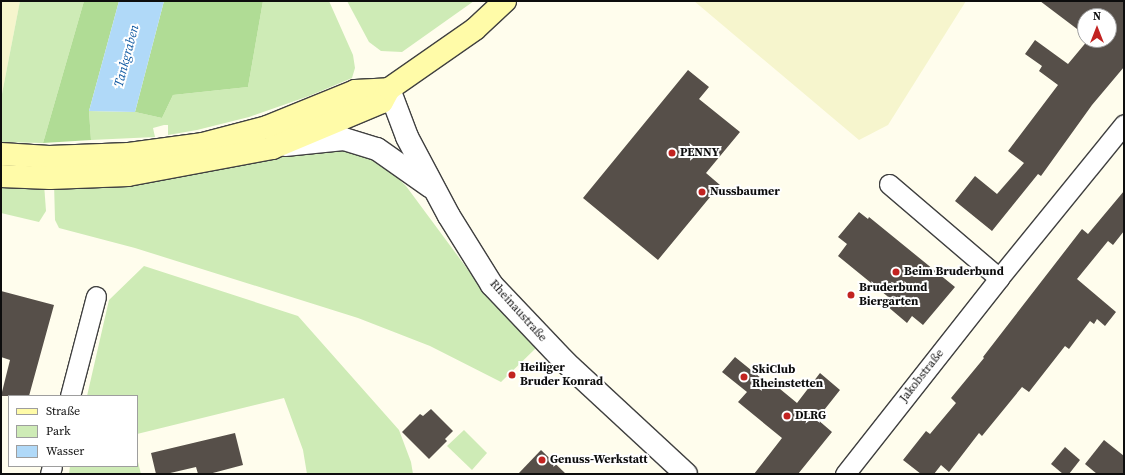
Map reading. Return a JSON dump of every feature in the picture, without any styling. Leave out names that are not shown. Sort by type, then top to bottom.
[{"type":"main road","points":[[1,176],[50,178],[128,175],[276,146],[382,102],[389,89],[475,29],[505,1]]},
{"type":"main road","points":[[1,154],[49,157],[129,154],[203,144],[267,127],[355,91],[389,89]]},
{"type":"street","name":"Rheinaustraße","points":[[389,89],[407,137],[449,216],[492,285],[564,362],[686,474]]},
{"type":"street","name":"Jakobstraße","points":[[845,474],[999,278],[1124,124]]},
{"type":"street","points":[[276,146],[344,139],[377,149],[435,189]]},
{"type":"street","points":[[889,184],[999,278]]},
{"type":"street","points":[[70,395],[96,296]]},
{"type":"green space","points":[[1,1],[20,1],[1,99]]},
{"type":"green space","points":[[20,1],[84,1],[43,143],[1,142],[1,99]]},
{"type":"green space","points":[[84,1],[119,1],[89,111],[91,140],[43,143]]},
{"type":"green space","points":[[164,1],[263,1],[248,87],[173,95],[162,118],[135,112]]},
{"type":"green space","points":[[263,1],[329,1],[353,55],[355,68],[352,78],[309,96],[249,117],[197,130],[168,135],[168,125],[164,125],[153,128],[155,137],[91,140],[89,111],[135,112],[162,118],[173,95],[248,87]]},
{"type":"green space","points":[[347,1],[474,1],[402,52],[381,51],[369,42]]},
{"type":"green space","points":[[694,1],[966,1],[888,125],[859,140]]},
{"type":"green space","points":[[323,151],[362,152],[381,162],[406,186],[480,286],[536,348],[501,382],[430,346],[358,318],[135,248],[59,228],[55,220],[54,183],[240,163]]},
{"type":"green space","points":[[1,182],[44,184],[46,211],[39,222],[1,213]]},
{"type":"green space","points":[[144,266],[298,316],[399,430],[411,462],[413,474],[307,474],[303,450],[284,398],[138,434],[138,395],[87,395],[109,300]]},
{"type":"green space","points":[[464,430],[487,453],[472,470],[447,446]]},
{"type":"green space","points":[[138,462],[141,474],[69,474],[70,467],[138,467]]},
{"type":"water","name":"Tankgraben","points":[[119,1],[164,1],[135,112],[89,111]]},
{"type":"building","points":[[1040,1],[1124,1],[1124,67],[1092,105],[1041,176],[1038,174],[992,231],[955,201],[975,176],[997,194],[1024,163],[1008,151],[1058,85],[1039,71],[1042,66],[1025,54],[1035,40],[1068,64],[1081,48],[1117,48],[1117,8],[1077,8],[1077,29]]},
{"type":"building","name":"PENNY","points":[[688,70],[709,87],[699,99],[740,132],[706,173],[720,185],[658,260],[583,198]]},
{"type":"building","points":[[1124,191],[1124,231],[1113,245],[1108,241],[1077,279],[1116,312],[1105,326],[1097,319],[1094,324],[1090,321],[1069,349],[1065,346],[1029,392],[1022,387],[982,436],[979,433],[949,472],[941,465],[934,474],[921,474],[903,460],[926,431],[930,434],[956,403],[951,398],[984,358],[983,357],[1082,229],[1088,234]]},
{"type":"building","name":"Beim Bruderbund","points":[[859,212],[868,219],[869,217],[955,287],[923,325],[912,316],[907,323],[887,306],[892,300],[838,256],[847,244],[838,237]]},
{"type":"building","points":[[1,291],[54,305],[29,395],[1,396],[10,360],[1,357]]},
{"type":"building","name":"DLRG","points":[[735,357],[772,387],[774,384],[797,403],[820,373],[840,390],[817,419],[832,432],[798,474],[754,474],[782,438],[738,402],[747,392],[722,372]]},
{"type":"building","points":[[431,409],[453,431],[445,439],[447,441],[429,459],[402,432],[420,414],[423,416]]},
{"type":"building","points":[[235,433],[243,465],[209,474],[198,474],[196,467],[166,474],[156,474],[151,453]]},
{"type":"building","points":[[1104,440],[1124,456],[1124,474],[1097,474],[1085,464]]},
{"type":"building","points":[[1065,447],[1080,460],[1069,474],[1063,474],[1051,464]]},
{"type":"building","name":"Genuss-Werkstatt","points":[[541,450],[566,474],[518,474]]},
{"type":"place","name":"PENNY","points":[[672,153]]},
{"type":"place","name":"Nussbaumer","points":[[702,192]]},
{"type":"place","name":"Beim Bruderbund","points":[[896,272]]},
{"type":"place","name":"Bruderbund Biergarten","points":[[851,295]]},
{"type":"place","name":"Heiliger Bruder Konrad","points":[[512,375]]},
{"type":"place","name":"SkiClub Rheinstetten","points":[[744,377]]},
{"type":"place","name":"DLRG","points":[[787,416]]},
{"type":"place","name":"Genuss-Werkstatt","points":[[542,460]]}]
